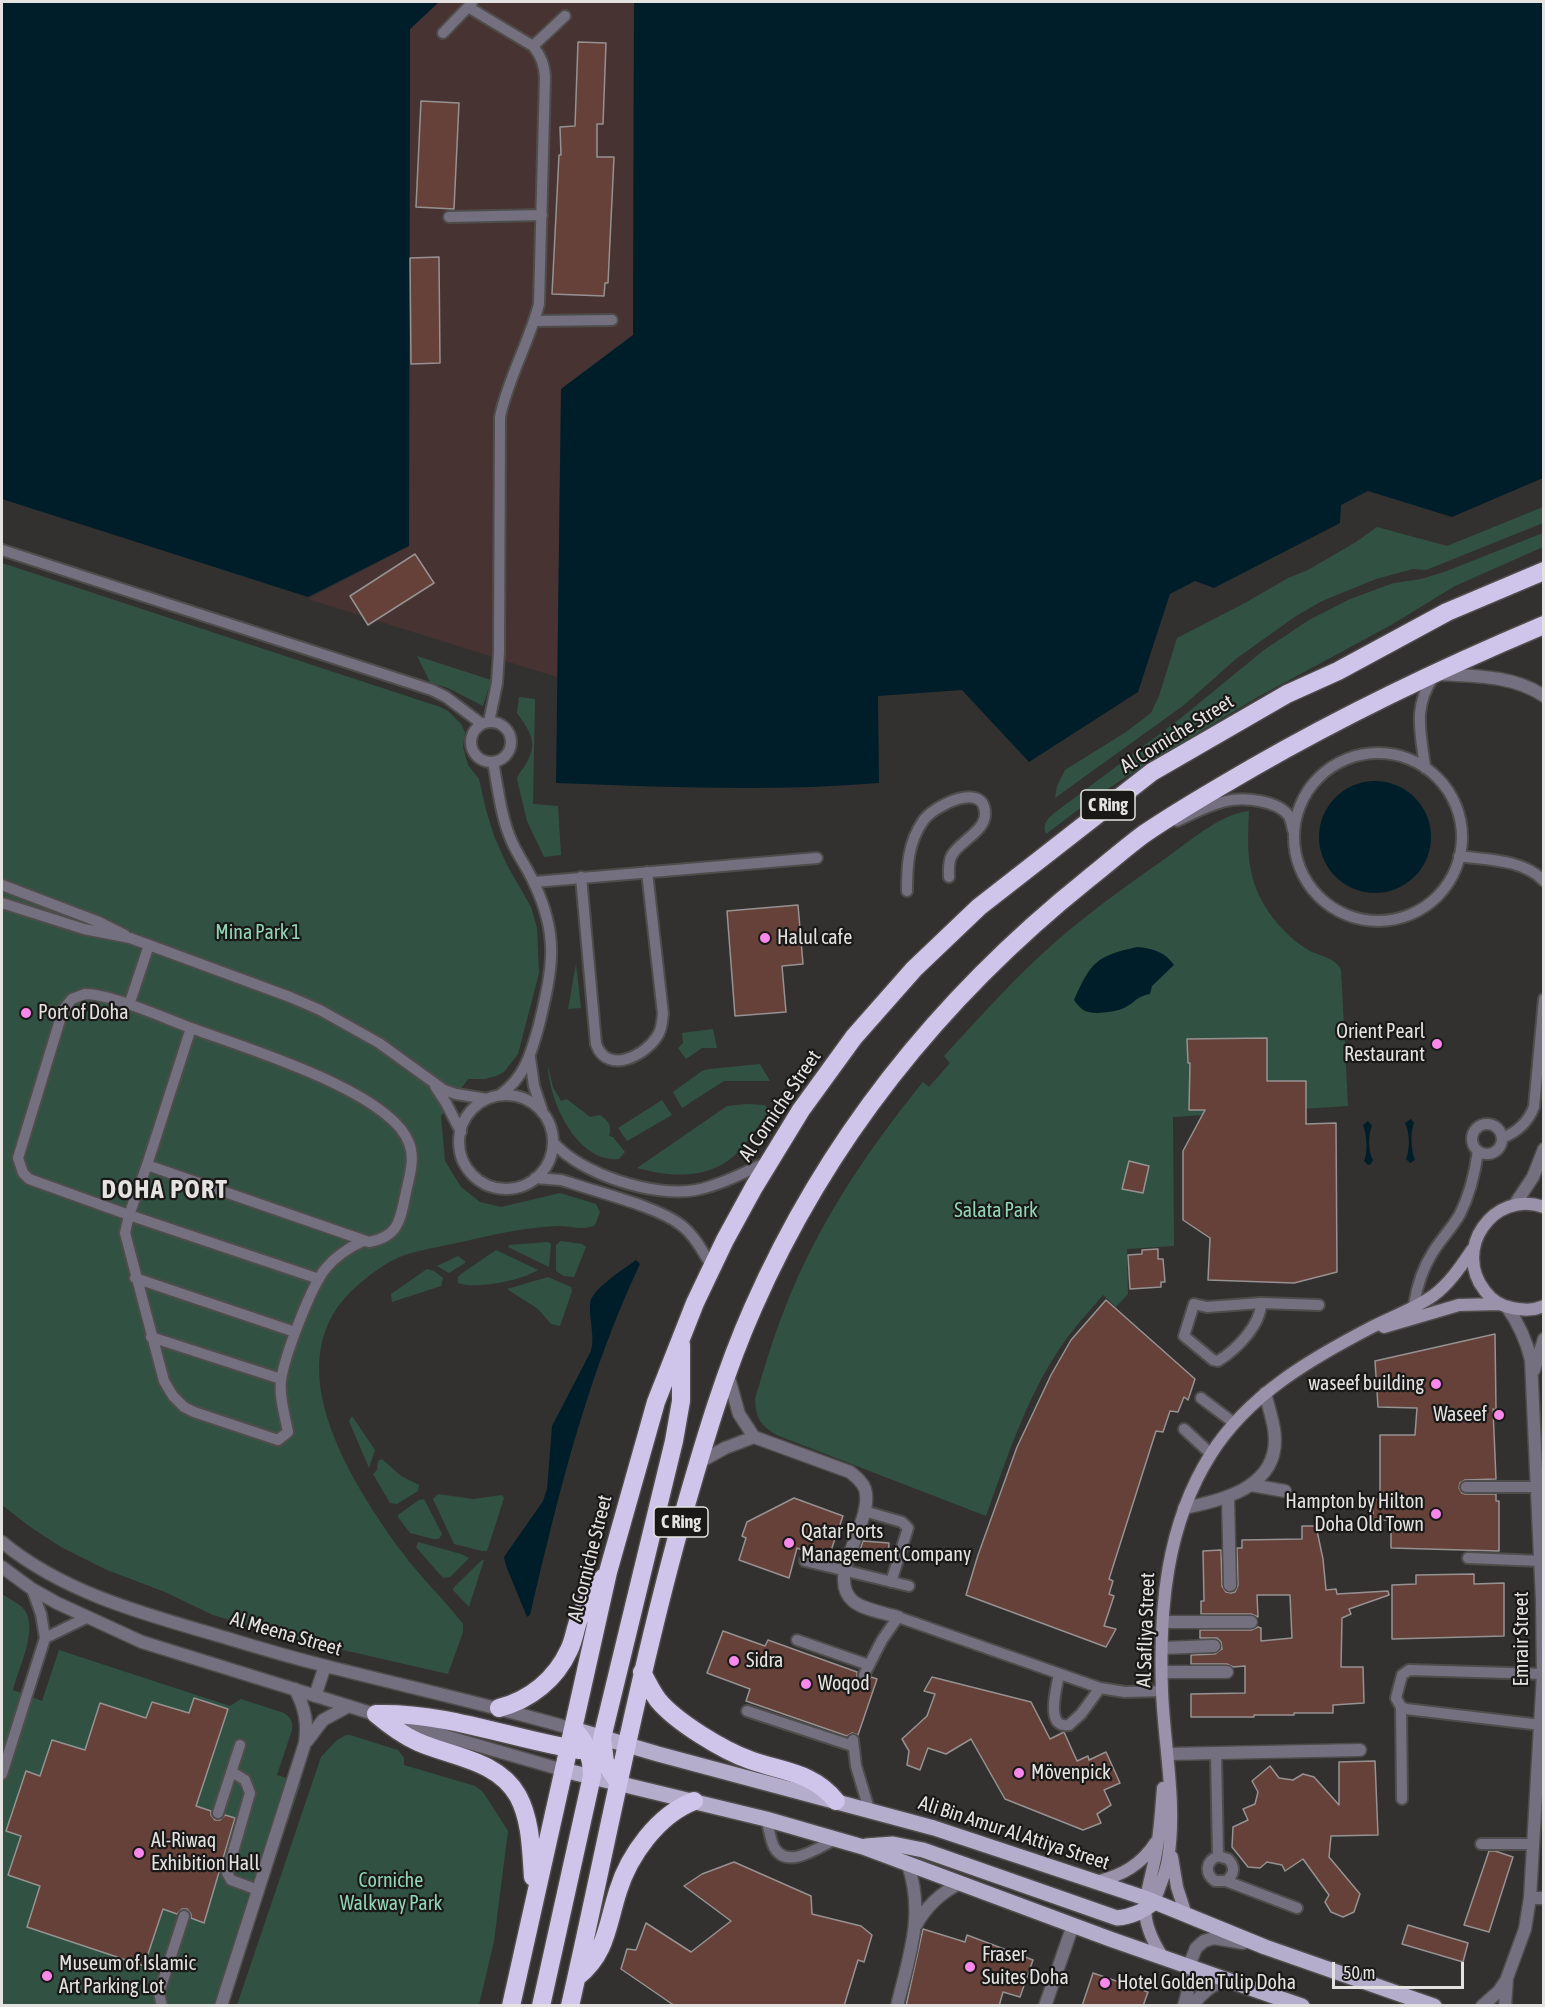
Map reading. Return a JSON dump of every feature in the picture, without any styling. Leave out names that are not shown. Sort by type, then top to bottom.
[{"type":"highway","name":"Al Corniche Street","points":[[510,2006],[608,1572],[656,1402],[712,1267],[739,1213],[801,1110],[855,1037],[914,969],[979,907],[1143,779],[1287,694],[1338,670],[1447,612],[1544,571]]},
{"type":"highway","name":"C Ring","points":[[573,2002],[576,1977],[642,1672],[664,1580],[698,1463],[752,1311],[789,1231],[828,1165],[861,1116],[913,1049],[969,986],[1060,902],[1143,835],[1214,790],[1360,710],[1544,625]]},
{"type":"highway","points":[[541,2006],[597,1746],[676,1431],[682,1380],[680,1340]]},
{"type":"highway","points":[[499,1708],[531,1695],[556,1671],[571,1647],[586,1603],[608,1572]]},
{"type":"highway","points":[[642,1672],[664,1707],[711,1740],[740,1756],[813,1780],[829,1792],[836,1801]]},
{"type":"highway","points":[[376,1714],[437,1717],[568,1747],[626,1745]]},
{"type":"highway","points":[[376,1714],[404,1735],[484,1766],[504,1778],[512,1786],[523,1808],[528,1827],[535,1900]]},
{"type":"highway","points":[[573,1729],[597,1746],[610,1773],[618,1782]]},
{"type":"highway","points":[[576,1977],[586,1970],[600,1952],[621,1884],[634,1858],[666,1816],[694,1801]]},
{"type":"main road","name":"Ali Bin Amur Al Attiya Street","points":[[626,1745],[934,1828],[1096,1882],[1265,1947],[1434,2006]]},
{"type":"main road","points":[[563,1770],[694,1801],[863,1847],[1072,1925],[1302,2006]]},
{"type":"main road","points":[[863,1847],[893,1844],[923,1850],[1117,1918],[1125,1917],[1148,1903]]},
{"type":"street","points":[[1436,674],[1477,676],[1510,681],[1544,696]]},
{"type":"street","points":[[1515,1204],[1533,1177],[1544,1149]]},
{"type":"street","points":[[1515,1204],[1544,1206]]},
{"type":"street","name":"Al Safliya Street","points":[[1162,1956],[1150,1934],[1148,1903],[1164,1840],[1170,1790],[1162,1691],[1165,1583],[1169,1557],[1184,1508],[1211,1454],[1234,1423],[1265,1394],[1313,1360],[1433,1296],[1450,1280],[1472,1250],[1476,1235],[1483,1224],[1503,1208],[1515,1204]]},
{"type":"street","points":[[1472,1250],[1474,1272],[1480,1285],[1489,1296],[1503,1305]]},
{"type":"street","name":"Al Safliya Street","points":[[1357,1335],[1459,1305],[1503,1305],[1526,1310],[1544,1306]]},
{"type":"street","name":"Emrair Street","points":[[1482,2006],[1499,1991],[1507,1978],[1525,1929],[1530,1898],[1543,1674],[1530,1360],[1526,1341],[1518,1323],[1503,1305]]},
{"type":"street","name":"Emrair Street","points":[[1531,1379],[1544,1340]]},
{"type":"street","points":[[728,1374],[739,1414],[754,1437],[850,1472],[859,1479],[866,1499],[845,1569],[846,1591],[853,1601],[898,1617]]},
{"type":"street","points":[[1184,1508],[1228,1498],[1251,1485],[1263,1474],[1274,1446],[1274,1431],[1265,1394]]},
{"type":"street","points":[[698,1463],[725,1448],[754,1437]]},
{"type":"street","points":[[1251,1485],[1285,1491]]},
{"type":"street","points":[[1228,1498],[1230,1585]]},
{"type":"street","name":"Al Meena Street","points":[[2,1542],[61,1580],[108,1601],[154,1617],[325,1666],[499,1708],[573,1729]]},
{"type":"street","points":[[2,1566],[32,1589],[142,1642],[563,1770]]},
{"type":"street","points":[[1163,1622],[1251,1622]]},
{"type":"street","points":[[1163,1648],[1214,1646]]},
{"type":"street","points":[[315,1696],[325,1666]]},
{"type":"street","points":[[1162,1672],[1227,1672]]},
{"type":"street","points":[[221,2006],[305,1743],[306,1715],[295,1689]]},
{"type":"street","points":[[305,1743],[323,1720],[349,1706]]},
{"type":"street","points":[[1168,1754],[1360,1750]]},
{"type":"street","points":[[1096,1882],[1132,1869],[1164,1840],[1186,1915]]},
{"type":"street","points":[[897,2006],[916,1926],[916,1900],[908,1864]]},
{"type":"street","points":[[916,1926],[930,1905],[960,1882]]},
{"type":"street","points":[[1530,1898],[1544,1898]]},
{"type":"street","points":[[1045,2006],[1072,1925]]},
{"type":"street","points":[[1184,2006],[1190,1983],[1189,1966],[1196,1948],[1204,1941],[1214,1938],[1265,1947]]},
{"type":"street","name":"Emrair Street","points":[[1505,2006],[1507,1978]]},
{"type":"street","points":[[1192,2006],[1212,1985],[1228,1979]]},
{"type":"lane","points":[[2,550],[432,690],[486,723],[502,725],[510,737],[509,750],[505,756],[493,762],[480,759],[472,748],[473,734],[486,723],[497,683],[500,417],[509,382],[535,321],[540,287],[545,77],[540,55],[533,46],[471,4],[443,33]]},
{"type":"lane","points":[[533,46],[565,16]]},
{"type":"lane","points":[[449,217],[542,215]]},
{"type":"lane","points":[[535,321],[612,320]]},
{"type":"lane","points":[[1425,768],[1419,732],[1420,711],[1428,684],[1436,674]]},
{"type":"lane","points":[[1384,753],[1405,758],[1425,768],[1449,793],[1461,826],[1459,856],[1448,882],[1425,907],[1406,916],[1386,921],[1365,921],[1345,915],[1327,904],[1312,890],[1301,872],[1295,852],[1294,831],[1298,810],[1308,790],[1323,774],[1341,761],[1362,755],[1384,753]]},
{"type":"lane","points":[[493,762],[509,835],[534,882],[548,917],[552,939],[552,960],[547,990],[530,1058],[518,1079],[500,1095]]},
{"type":"lane","points":[[907,891],[907,862],[910,847],[924,820],[932,810],[944,804],[965,797],[976,799],[984,806],[985,815],[982,824],[951,856],[949,877]]},
{"type":"lane","points":[[1143,835],[1223,802],[1234,800],[1265,803],[1281,810],[1289,817],[1294,831]]},
{"type":"lane","points":[[1459,856],[1520,866],[1533,871],[1544,881]]},
{"type":"lane","points":[[534,882],[817,858]]},
{"type":"lane","points":[[581,877],[597,1044],[603,1055],[615,1061],[621,1061],[647,1047],[654,1040],[662,1023],[663,1014],[647,872]]},
{"type":"lane","points":[[2,885],[99,922],[130,938],[320,1010],[379,1043],[433,1083],[456,1094],[487,1099]]},
{"type":"lane","points":[[2,903],[84,929],[130,938]]},
{"type":"lane","points":[[129,1005],[149,945]]},
{"type":"lane","points":[[147,1165],[369,1242],[386,1237],[399,1222],[412,1159],[410,1145],[401,1129],[376,1108],[337,1084],[316,1074],[129,1005],[92,994],[78,996],[67,1004],[57,1032],[18,1158],[23,1173],[29,1179],[129,1215],[319,1278]]},
{"type":"lane","points":[[1503,1138],[1493,1125],[1482,1125],[1474,1132],[1472,1138],[1478,1151],[1484,1154],[1495,1152],[1499,1149],[1503,1138],[1519,1130],[1530,1115],[1534,1107],[1544,999]]},
{"type":"lane","points":[[190,1028],[125,1233],[151,1337],[164,1381],[173,1396],[184,1407],[194,1412],[278,1440],[288,1432],[281,1379],[296,1332],[319,1278],[343,1251],[363,1241]]},
{"type":"lane","points":[[433,1083],[460,1132],[462,1158],[468,1169],[488,1185],[512,1188],[525,1185],[545,1168],[551,1155],[553,1142],[550,1126],[534,1086],[530,1058]]},
{"type":"lane","points":[[460,1132],[470,1112],[487,1099],[500,1095],[516,1096],[531,1102],[544,1113]]},
{"type":"lane","points":[[553,1142],[561,1152],[579,1165],[639,1187],[656,1190],[694,1191],[706,1188],[769,1161]]},
{"type":"lane","points":[[1414,1305],[1418,1283],[1427,1262],[1455,1222],[1466,1200],[1476,1168],[1478,1151]]},
{"type":"lane","points":[[536,1178],[561,1180],[670,1218],[695,1239],[712,1267]]},
{"type":"lane","points":[[135,1278],[296,1332]]},
{"type":"lane","points":[[1261,1303],[1261,1312],[1251,1332],[1218,1361],[1213,1360],[1184,1336],[1194,1304],[1207,1307],[1261,1303],[1319,1305]]},
{"type":"lane","points":[[151,1337],[281,1379]]},
{"type":"lane","points":[[1201,1398],[1234,1423]]},
{"type":"lane","points":[[1184,1430],[1211,1454]]},
{"type":"lane","points":[[1466,1487],[1536,1487]]},
{"type":"lane","points":[[864,1511],[902,1522],[908,1528],[891,1582]]},
{"type":"lane","points":[[1468,1558],[1540,1561]]},
{"type":"lane","points":[[805,1561],[909,1586]]},
{"type":"lane","points":[[2,1774],[45,1638],[41,1614],[32,1589]]},
{"type":"lane","points":[[45,1638],[86,1617]]},
{"type":"lane","points":[[796,1640],[866,1670],[898,1617],[1100,1688],[1125,1692],[1162,1691]]},
{"type":"lane","points":[[1402,1799],[1401,1707],[1396,1698],[1402,1675],[1409,1670],[1543,1674]]},
{"type":"lane","points":[[1059,1674],[1054,1711],[1061,1725],[1069,1725],[1075,1720],[1100,1688]]},
{"type":"lane","points":[[1401,1707],[1540,1725]]},
{"type":"lane","points":[[747,1712],[853,1742],[858,1776],[869,1809]]},
{"type":"lane","points":[[218,1813],[240,1745]]},
{"type":"lane","points":[[1216,1753],[1218,1856]]},
{"type":"lane","points":[[232,1772],[245,1780],[250,1793],[227,1873],[231,1880],[258,1890]]},
{"type":"lane","points":[[766,1820],[772,1844],[779,1854],[785,1857],[797,1857],[836,1839]]},
{"type":"lane","points":[[1481,1844],[1533,1844]]},
{"type":"lane","points":[[1226,1881],[1233,1874],[1234,1868],[1228,1858],[1218,1856],[1209,1862],[1208,1873],[1215,1881],[1226,1881],[1297,1908]]},
{"type":"lane","points":[[162,2006],[159,1993],[184,1916]]},
{"type":"shaded area","points":[[439,2],[634,2],[633,335],[561,390],[557,677],[308,599],[409,546],[410,29]]},
{"type":"green space","points":[[1543,507],[1543,523],[1426,570],[1413,569],[1376,579],[1322,601],[1296,616],[1237,658],[1184,705],[1055,798],[1057,786],[1065,770],[1126,732],[1151,713],[1159,696],[1177,638],[1288,578],[1308,570],[1377,527],[1447,546]]},
{"type":"green space","points":[[1543,533],[1543,547],[1455,586],[1391,625],[1256,698],[1138,769],[1091,800],[1046,834],[1046,822],[1053,814],[1181,718],[1264,650],[1309,620],[1348,600],[1377,589],[1444,572]]},
{"type":"green space","name":"Mina Park 1","points":[[2,563],[440,707],[448,711],[461,724],[465,732],[463,747],[468,765],[479,779],[494,836],[507,865],[531,907],[537,928],[539,973],[518,1054],[504,1072],[496,1076],[485,1079],[468,1079],[441,1116],[445,1161],[461,1187],[480,1202],[501,1207],[560,1193],[596,1204],[600,1212],[595,1225],[591,1227],[559,1226],[515,1231],[423,1250],[395,1259],[358,1285],[333,1315],[321,1348],[320,1383],[328,1419],[342,1455],[361,1490],[401,1551],[463,1624],[463,1632],[448,1674],[282,1636],[213,1615],[165,1592],[107,1570],[61,1547],[2,1505]]},
{"type":"green space","points":[[417,656],[491,680],[483,706],[448,688],[430,682]]},
{"type":"green space","points":[[519,697],[535,699],[533,804],[558,806],[561,855],[544,857],[527,821],[517,779],[530,755],[532,741],[517,713]]},
{"type":"green space","name":"Salata Park","points":[[1249,811],[1250,864],[1254,883],[1265,906],[1290,936],[1310,951],[1332,960],[1341,970],[1348,1106],[1173,1117],[1174,1246],[1127,1249],[1128,1294],[1116,1307],[1103,1295],[1056,1354],[1021,1422],[986,1516],[779,1436],[768,1429],[758,1417],[755,1399],[785,1308],[812,1247],[828,1218],[863,1162],[902,1108],[923,1082],[929,1087],[950,1063],[944,1056],[1015,981],[1060,938],[1199,834],[1229,816]]},
{"type":"green space","points":[[576,964],[581,1008],[568,1009]]},
{"type":"green space","points":[[713,1029],[717,1048],[702,1048],[686,1059],[678,1048],[683,1043],[682,1033]]},
{"type":"green space","points":[[760,1064],[770,1081],[724,1081],[682,1108],[673,1092],[702,1071]]},
{"type":"green space","points":[[548,1066],[553,1087],[561,1101],[567,1099],[590,1117],[600,1115],[608,1122],[609,1136],[613,1137],[625,1152],[619,1159],[604,1158],[590,1151],[578,1141],[560,1112],[554,1096]]},
{"type":"green space","points":[[662,1100],[672,1115],[627,1141],[618,1128]]},
{"type":"green space","points":[[765,1105],[769,1111],[744,1145],[724,1163],[713,1169],[688,1174],[662,1173],[637,1168],[727,1106]]},
{"type":"green space","points":[[561,1241],[582,1244],[586,1247],[574,1277],[564,1276],[556,1271],[556,1245]]},
{"type":"green space","points":[[548,1242],[551,1244],[549,1267],[508,1247],[509,1245]]},
{"type":"green space","points":[[496,1250],[538,1270],[521,1277],[487,1285],[458,1283],[458,1277],[461,1274]]},
{"type":"green space","points":[[458,1256],[465,1263],[449,1273],[437,1266]]},
{"type":"green space","points":[[427,1269],[443,1278],[441,1286],[392,1302],[391,1294]]},
{"type":"green space","points":[[548,1277],[571,1287],[572,1291],[560,1326],[551,1324],[538,1309],[507,1289]]},
{"type":"green space","points":[[352,1416],[375,1450],[369,1468],[349,1421]]},
{"type":"green space","points":[[382,1459],[401,1476],[419,1485],[418,1491],[397,1504],[390,1503],[373,1474],[377,1470],[378,1461]]},
{"type":"green space","points":[[438,1494],[473,1499],[502,1495],[504,1498],[487,1551],[454,1544],[433,1499]]},
{"type":"green space","points":[[424,1499],[442,1534],[439,1539],[410,1533],[398,1517],[419,1500]]},
{"type":"green space","points":[[418,1542],[469,1558],[450,1577],[443,1578],[416,1547]]},
{"type":"green space","points":[[484,1560],[469,1607],[453,1588]]},
{"type":"green space","points":[[2,1594],[22,1607],[29,1625],[29,1636],[13,1690],[42,1701],[59,1650],[230,1706],[241,1699],[284,1713],[291,1720],[292,1730],[277,1775],[301,1783],[228,2001],[231,2005],[2,2005]]},
{"type":"green space","name":"Corniche Walkway Park","points":[[346,1735],[398,1750],[404,1758],[404,1765],[475,1786],[483,1792],[508,1831],[494,1941],[479,2005],[237,2005],[321,1757],[337,1740]]},
{"type":"water","points":[[2,2],[439,2],[410,29],[409,546],[308,597],[2,499]]},
{"type":"water","points":[[634,2],[1543,2],[1543,478],[1452,517],[1368,491],[1341,505],[1340,523],[1214,588],[1195,581],[1170,594],[1138,692],[1029,762],[962,690],[878,696],[879,783],[758,788],[556,783],[561,389],[633,335]]},
{"type":"water","points":[[1375,781],[1396,786],[1414,798],[1426,816],[1431,837],[1426,858],[1414,876],[1396,888],[1375,893],[1354,888],[1336,876],[1324,858],[1319,837],[1324,816],[1336,798],[1354,786]]},
{"type":"water","points":[[1137,947],[1158,952],[1174,965],[1152,986],[1150,994],[1115,1011],[1094,1013],[1081,1008],[1074,1000],[1085,977],[1096,963],[1112,954]]},
{"type":"water","points":[[1411,1119],[1414,1123],[1411,1141],[1415,1160],[1410,1163],[1406,1159],[1409,1141],[1405,1123]]},
{"type":"water","points":[[1368,1121],[1372,1126],[1369,1143],[1373,1160],[1368,1165],[1364,1161],[1367,1143],[1363,1125]]},
{"type":"water","points":[[636,1260],[640,1264],[604,1349],[589,1393],[563,1481],[530,1615],[527,1617],[504,1557],[543,1501],[547,1489],[552,1426],[591,1351],[591,1298],[608,1280]]},
{"type":"building","points":[[578,42],[606,43],[603,124],[597,124],[597,157],[614,157],[608,283],[605,283],[604,296],[552,294],[559,155],[561,155],[560,127],[575,126]]},
{"type":"building","points":[[421,101],[459,103],[454,209],[416,207]]},
{"type":"building","points":[[439,257],[440,363],[411,364],[410,258]]},
{"type":"building","points":[[415,554],[434,583],[368,625],[350,596]]},
{"type":"building","name":"Halul cafe","points":[[798,905],[803,964],[782,966],[786,1012],[735,1016],[727,911]]},
{"type":"building","points":[[1267,1038],[1267,1081],[1306,1081],[1306,1124],[1336,1123],[1337,1272],[1294,1283],[1208,1280],[1210,1238],[1183,1220],[1183,1151],[1205,1110],[1189,1110],[1190,1063],[1188,1063],[1187,1039]]},
{"type":"building","points":[[1129,1161],[1149,1166],[1143,1193],[1122,1189]]},
{"type":"building","points":[[1158,1249],[1158,1259],[1163,1259],[1165,1282],[1161,1282],[1161,1287],[1130,1289],[1128,1255],[1142,1254],[1142,1250]]},
{"type":"building","points":[[1106,1300],[1195,1379],[1188,1400],[1184,1397],[1178,1412],[1170,1411],[1163,1432],[1156,1431],[1109,1579],[1113,1581],[1109,1594],[1114,1596],[1104,1626],[1116,1629],[1106,1647],[966,1595],[1017,1447],[1051,1375],[1071,1340]]},
{"type":"building","points":[[1495,1334],[1496,1410],[1493,1409],[1496,1479],[1465,1480],[1460,1483],[1459,1488],[1465,1494],[1496,1494],[1496,1501],[1499,1501],[1499,1551],[1391,1548],[1391,1520],[1373,1520],[1373,1499],[1380,1499],[1380,1435],[1415,1435],[1417,1408],[1378,1407],[1375,1361]]},
{"type":"building","name":"Qatar Ports Management Company","points":[[794,1498],[843,1516],[828,1559],[797,1548],[789,1578],[739,1560],[746,1538],[742,1536],[747,1522]]},
{"type":"building","points":[[1302,1526],[1316,1526],[1323,1559],[1326,1590],[1336,1589],[1337,1594],[1388,1591],[1389,1595],[1349,1609],[1351,1614],[1342,1618],[1341,1667],[1363,1667],[1364,1703],[1333,1705],[1333,1713],[1191,1717],[1191,1694],[1245,1693],[1245,1666],[1191,1664],[1191,1655],[1215,1654],[1222,1649],[1221,1642],[1217,1638],[1200,1638],[1200,1630],[1251,1630],[1258,1627],[1261,1628],[1261,1641],[1292,1638],[1290,1595],[1257,1595],[1258,1617],[1251,1614],[1201,1614],[1201,1601],[1204,1601],[1203,1551],[1221,1550],[1222,1586],[1226,1592],[1235,1592],[1238,1585],[1237,1548],[1242,1548],[1242,1540],[1302,1539]]},
{"type":"building","points":[[863,1541],[889,1543],[888,1561],[857,1559]]},
{"type":"building","points":[[1474,1574],[1474,1584],[1504,1583],[1504,1636],[1392,1639],[1392,1585],[1416,1584],[1416,1575]]},
{"type":"building","name":"Woqod","points":[[723,1631],[765,1646],[768,1640],[857,1672],[857,1679],[861,1682],[868,1682],[871,1677],[877,1679],[858,1735],[852,1733],[847,1736],[746,1701],[750,1689],[707,1673]]},
{"type":"building","points":[[932,1677],[1031,1702],[1050,1739],[1064,1732],[1077,1761],[1088,1756],[1089,1760],[1106,1752],[1120,1783],[1104,1790],[1111,1805],[1097,1814],[1101,1823],[1083,1830],[1005,1799],[971,1739],[946,1754],[928,1748],[920,1770],[907,1765],[909,1751],[902,1739],[927,1716],[935,1694],[924,1691]]},
{"type":"building","name":"Al-Riwaq Exhibition Hall","points":[[194,1698],[228,1709],[196,1806],[211,1811],[215,1820],[220,1820],[225,1815],[235,1818],[204,1923],[191,1918],[187,1909],[182,1909],[177,1914],[163,1909],[144,1966],[27,1927],[40,1886],[8,1875],[21,1836],[6,1831],[26,1771],[40,1776],[52,1740],[85,1750],[100,1703],[146,1718],[152,1702],[189,1713]]},
{"type":"building","points":[[1375,1761],[1378,1835],[1331,1836],[1329,1857],[1360,1894],[1354,1912],[1343,1917],[1331,1912],[1325,1902],[1329,1895],[1303,1859],[1285,1871],[1282,1865],[1267,1862],[1260,1868],[1248,1867],[1232,1847],[1233,1827],[1248,1820],[1243,1809],[1255,1804],[1258,1792],[1252,1781],[1270,1766],[1279,1778],[1293,1780],[1303,1774],[1314,1777],[1339,1805],[1339,1762]]},
{"type":"building","points":[[1489,1851],[1513,1857],[1489,1932],[1464,1925]]},
{"type":"building","points":[[734,1862],[811,1896],[812,1914],[861,1926],[872,1935],[864,1962],[858,1960],[844,2006],[675,2006],[621,1969],[627,1949],[636,1950],[646,1923],[691,1952],[731,1921],[684,1886],[702,1874]]},
{"type":"building","points":[[1408,1925],[1468,1943],[1463,1962],[1402,1944]]},
{"type":"building","name":"Fraser Suites Doha","points":[[923,1929],[965,1942],[967,1935],[1033,1960],[1020,1997],[1003,1992],[999,2006],[906,2006]]},
{"type":"building","name":"Hotel Golden Tulip Doha","points":[[1093,1973],[1148,1992],[1143,2006],[1082,2006]]},
{"type":"place","name":"Halul cafe","points":[[765,938]]},
{"type":"place","name":"Port of Doha","points":[[26,1013]]},
{"type":"place","name":"Orient Pearl Restaurant","points":[[1437,1044]]},
{"type":"place","name":"waseef building","points":[[1436,1384]]},
{"type":"place","name":"Waseef","points":[[1499,1415]]},
{"type":"place","name":"Hampton by Hilton Doha Old Town","points":[[1436,1514]]},
{"type":"place","name":"Qatar Ports Management Company","points":[[789,1543]]},
{"type":"place","name":"Sidra","points":[[734,1661]]},
{"type":"place","name":"Woqod","points":[[806,1684]]},
{"type":"place","name":"Mövenpick","points":[[1019,1773]]},
{"type":"place","name":"Al-Riwaq Exhibition Hall","points":[[139,1853]]},
{"type":"place","name":"Fraser Suites Doha","points":[[970,1967]]},
{"type":"place","name":"Museum of Islamic Art Parking Lot","points":[[47,1976]]},
{"type":"place","name":"Hotel Golden Tulip Doha","points":[[1105,1983]]},
{"type":"district","name":"DOHA PORT","points":[[165,1190]]}]
